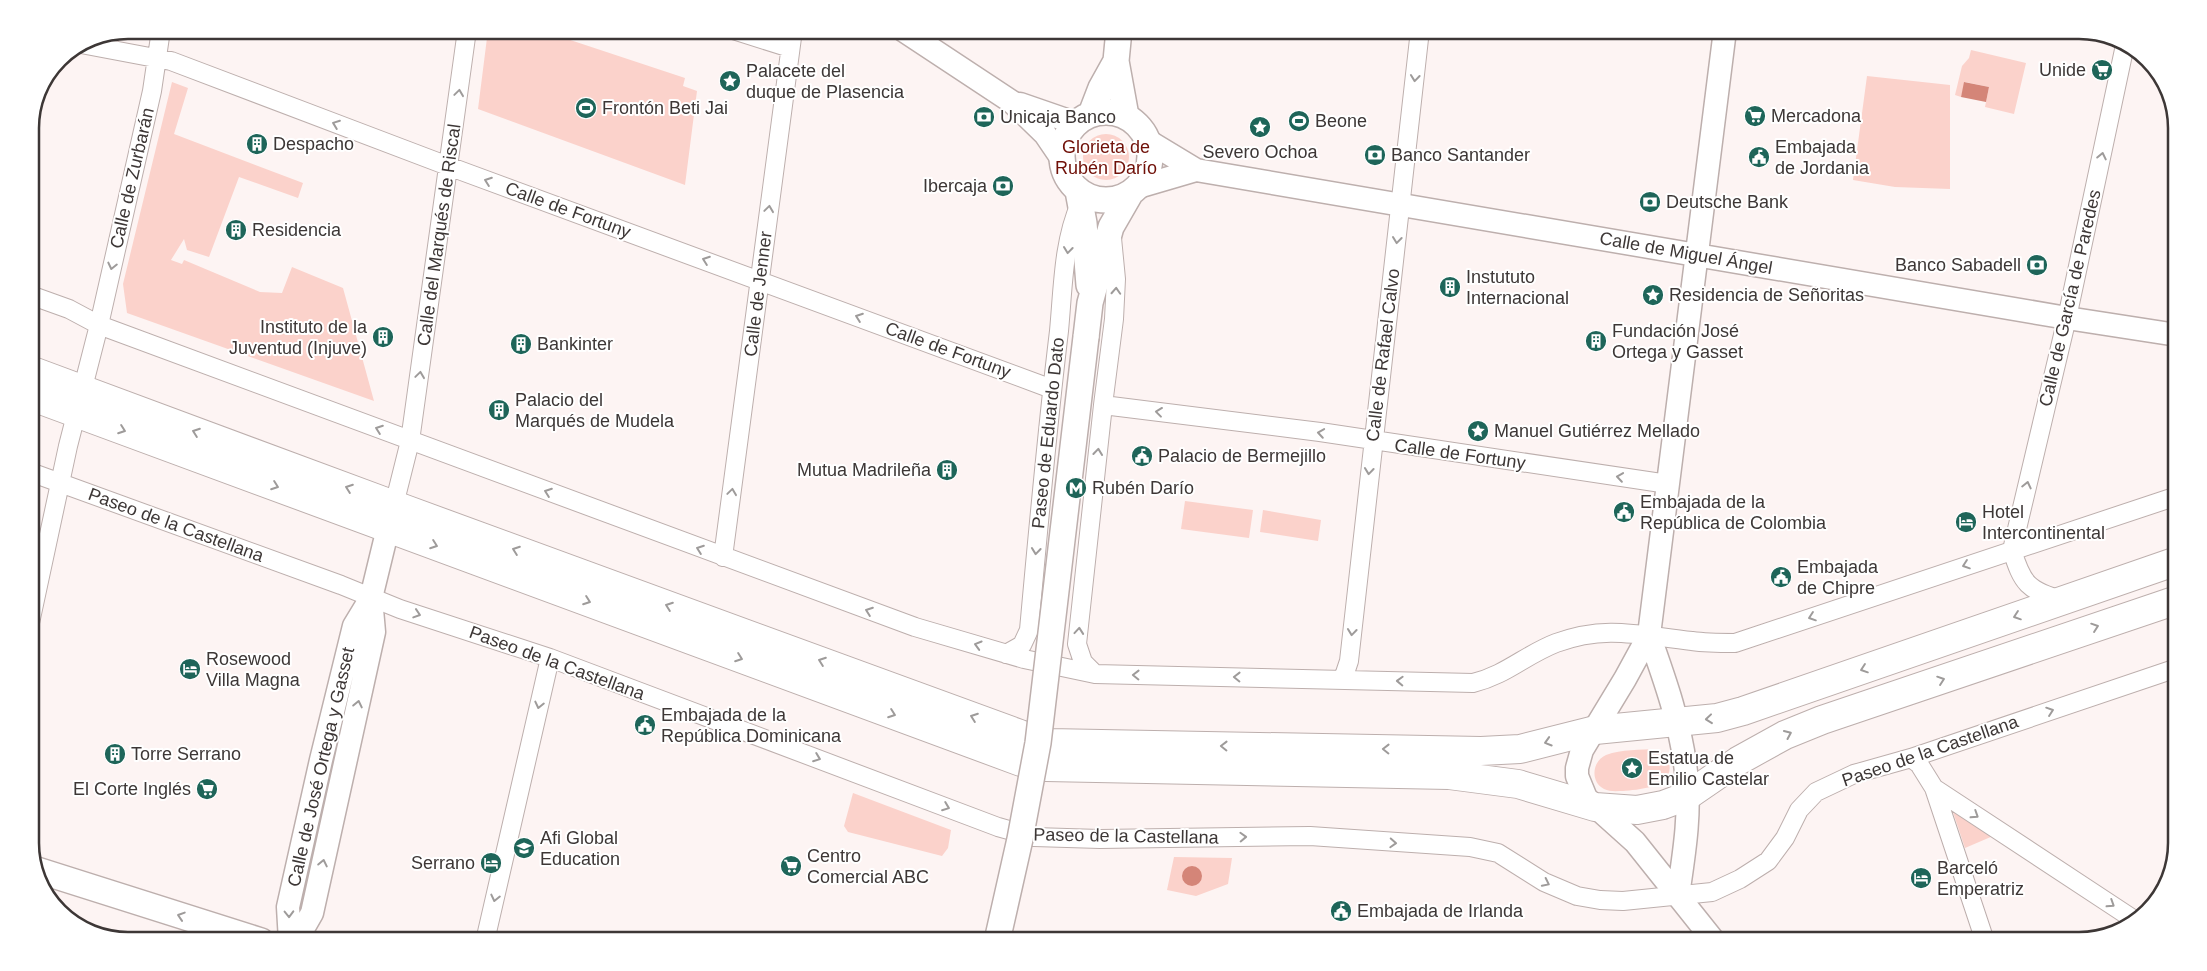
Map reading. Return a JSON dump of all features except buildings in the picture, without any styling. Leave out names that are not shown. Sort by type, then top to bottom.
[{"type":"highway","points":[[39,376],[80,401],[391,517],[1021,762],[1046,767],[1449,775],[1518,784],[1595,807],[1622,810],[1650,809],[1687,796],[1746,757],[1785,735],[1822,720],[2168,603]]},
{"type":"highway","points":[[39,397],[80,401]]},
{"type":"highway","points":[[391,517],[1020,734],[1049,742],[1481,751],[1520,749],[1595,730],[1717,718],[1743,711],[2168,564]]},
{"type":"main road","points":[[1118,39],[1116,61],[1126,116]]},
{"type":"main road","points":[[1090,303],[1080,198],[1067,177],[1062,159],[1065,139],[1083,119],[1116,61]]},
{"type":"main road","points":[[1000,932],[1038,743],[1090,303],[1111,227],[1134,190],[1146,175],[1150,161],[1148,141],[1140,127],[1126,116],[1110,111],[1083,119]]},
{"type":"main road","points":[[1080,198],[1116,200],[1134,190]]},
{"type":"main road","points":[[43,872],[233,932]]},
{"type":"street","name":"Calle de Zurbarán","points":[[39,581],[152,91],[159,39]]},
{"type":"street","name":"Calle del Marqués de Riscal","points":[[410,441],[466,39]]},
{"type":"street","points":[[762,39],[790,48]]},
{"type":"street","name":"Calle de Jenner","points":[[723,558],[792,39]]},
{"type":"street","points":[[917,39],[1012,102],[1045,134],[1062,159]]},
{"type":"street","name":"Calle de Rafael Calvo","points":[[1343,680],[1349,660],[1372,441],[1402,205],[1419,39]]},
{"type":"street","points":[[1707,932],[1635,842],[1595,807],[1581,790],[1577,776],[1582,750],[1649,635],[1723,39]]},
{"type":"street","name":"Calle de Fortuny","points":[[93,46],[171,61],[448,166],[1052,389]]},
{"type":"street","name":"Calle de García de Paredes","points":[[2012,550],[2067,318],[2125,51]]},
{"type":"street","points":[[1012,102],[1083,119]]},
{"type":"street","name":"Calle de Miguel Ángel","points":[[1148,141],[1196,170],[2067,318],[2168,333]]},
{"type":"street","name":"Calle de Miguel Ángel","points":[[1134,190],[1196,170]]},
{"type":"street","name":"Paseo de Eduardo Dato","points":[[1006,654],[1022,645],[1029,630],[1052,389],[1070,235],[1080,198]]},
{"type":"street","points":[[1095,674],[1083,662],[1077,644],[1115,303],[1116,279],[1111,227]]},
{"type":"street","points":[[39,298],[69,309],[99,325],[723,558],[915,627],[1024,660],[1095,674],[1473,683],[1498,676],[1538,651],[1571,639],[1615,631],[1694,642],[1735,644],[2168,499]]},
{"type":"street","name":"Calle de Fortuny","points":[[1103,405],[1320,432],[1668,484]]},
{"type":"street","name":"Calle de José Ortega y Gasset","points":[[289,932],[288,907],[321,760],[354,626],[371,598],[410,441]]},
{"type":"street","name":"Paseo de la Castellana","points":[[39,475],[371,598],[550,658],[998,827],[1034,837],[1119,839],[1310,836],[1470,847],[1498,853],[1544,882],[1576,896],[1600,900],[1623,900],[1712,892],[1740,879],[1768,861],[1785,838],[1799,810],[1816,792],[1854,774],[1911,758],[2168,671]]},
{"type":"street","points":[[2012,550],[2018,572],[2030,588],[2043,595],[2063,600]]},
{"type":"street","name":"Calle de José Ortega y Gasset","points":[[301,932],[312,913],[374,632],[371,598]]},
{"type":"street","points":[[1649,635],[1677,722],[1686,774],[1686,843],[1678,895]]},
{"type":"street","points":[[487,932],[550,658]]},
{"type":"street","points":[[1911,758],[1919,764],[1934,788],[1982,932]]},
{"type":"street","points":[[1934,788],[2129,917]]},
{"type":"green space","name":"Frontón Beti Jai","points":[[487,39],[567,39],[685,78],[683,86],[697,91],[685,185],[478,109]]},
{"type":"green space","points":[[1971,50],[2026,63],[2014,114],[1985,107],[1989,87],[1965,82],[1961,97],[1955,95],[1962,66],[1969,58]]},
{"type":"green space","points":[[1867,76],[1950,85],[1950,189],[1895,187],[1853,180]]},
{"type":"green space","points":[[172,82],[188,88],[174,134],[303,183],[298,198],[239,177],[209,257],[187,250],[184,239],[171,260],[182,264],[184,260],[260,292],[282,293],[292,267],[343,288],[374,401],[127,313],[123,284]]},
{"type":"green space","name":"Glorieta de Rubén Darío","points":[[1111,134],[1123,140],[1128,148],[1128,166],[1123,174],[1115,179],[1101,180],[1089,174],[1084,166],[1083,152],[1089,140],[1097,135]]},
{"type":"green space","points":[[1185,501],[1253,510],[1249,538],[1181,529]]},
{"type":"green space","points":[[1263,510],[1321,520],[1318,541],[1260,532]]},
{"type":"green space","points":[[1656,749],[1667,758],[1669,771],[1667,777],[1654,786],[1609,791],[1599,786],[1596,782],[1594,772],[1598,762],[1606,755],[1625,751]]},
{"type":"green space","points":[[853,793],[951,830],[948,848],[942,856],[848,832],[844,826]]},
{"type":"green space","points":[[1953,812],[1993,836],[1965,848]]},
{"type":"green space","points":[[1174,857],[1232,858],[1228,884],[1196,896],[1167,890]]},
{"type":"shaded area","points":[[1964,82],[1989,87],[1986,102],[1961,97]]},
{"type":"shaded area","points":[[1192,866],[1199,869],[1202,876],[1199,883],[1192,886],[1185,883],[1182,876],[1185,869]]},
{"type":"place","name":"Unide","points":[[2102,70]]},
{"type":"place","name":"Palacete del duque de Plasencia","points":[[730,81]]},
{"type":"place","name":"Frontón Beti Jai","points":[[586,108]]},
{"type":"place","name":"Mercadona","points":[[1755,116]]},
{"type":"place","name":"Unicaja Banco","points":[[984,117]]},
{"type":"place","name":"Beone","points":[[1299,121]]},
{"type":"place","name":"Severo Ochoa","points":[[1260,127]]},
{"type":"place","name":"Despacho","points":[[257,144]]},
{"type":"place","name":"Banco Santander","points":[[1375,155]]},
{"type":"place","name":"Embajada de Jordania","points":[[1759,157]]},
{"type":"place","name":"Ibercaja","points":[[1003,186]]},
{"type":"place","name":"Deutsche Bank","points":[[1650,202]]},
{"type":"place","name":"Residencia","points":[[236,230]]},
{"type":"place","name":"Banco Sabadell","points":[[2037,265]]},
{"type":"place","name":"Instututo Internacional","points":[[1450,287]]},
{"type":"place","name":"Residencia de Señoritas","points":[[1653,295]]},
{"type":"place","name":"Instituto de la Juventud (Injuve)","points":[[383,337]]},
{"type":"place","name":"Fundación José Ortega y Gasset","points":[[1596,341]]},
{"type":"place","name":"Bankinter","points":[[521,344]]},
{"type":"place","name":"Palacio del Marqués de Mudela","points":[[499,410]]},
{"type":"place","name":"Manuel Gutiérrez Mellado","points":[[1478,431]]},
{"type":"place","name":"Palacio de Bermejillo","points":[[1142,456]]},
{"type":"place","name":"Mutua Madrileña","points":[[947,470]]},
{"type":"place","name":"Rubén Darío","points":[[1076,488]]},
{"type":"place","name":"Embajada de la República de Colombia","points":[[1624,512]]},
{"type":"place","name":"Hotel Intercontinental","points":[[1966,522]]},
{"type":"place","name":"Embajada de Chipre","points":[[1781,577]]},
{"type":"place","name":"Rosewood Villa Magna","points":[[190,669]]},
{"type":"place","name":"Embajada de la República Dominicana","points":[[645,725]]},
{"type":"place","name":"Torre Serrano","points":[[115,754]]},
{"type":"place","name":"Estatua de Emilio Castelar","points":[[1632,768]]},
{"type":"place","name":"El Corte Inglés","points":[[207,789]]},
{"type":"place","name":"Afi Global Education","points":[[524,848]]},
{"type":"place","name":"Serrano","points":[[491,863]]},
{"type":"place","name":"Centro Comercial ABC","points":[[791,866]]},
{"type":"place","name":"Barceló Emperatriz","points":[[1921,878]]},
{"type":"place","name":"Embajada de Irlanda","points":[[1341,911]]}]
